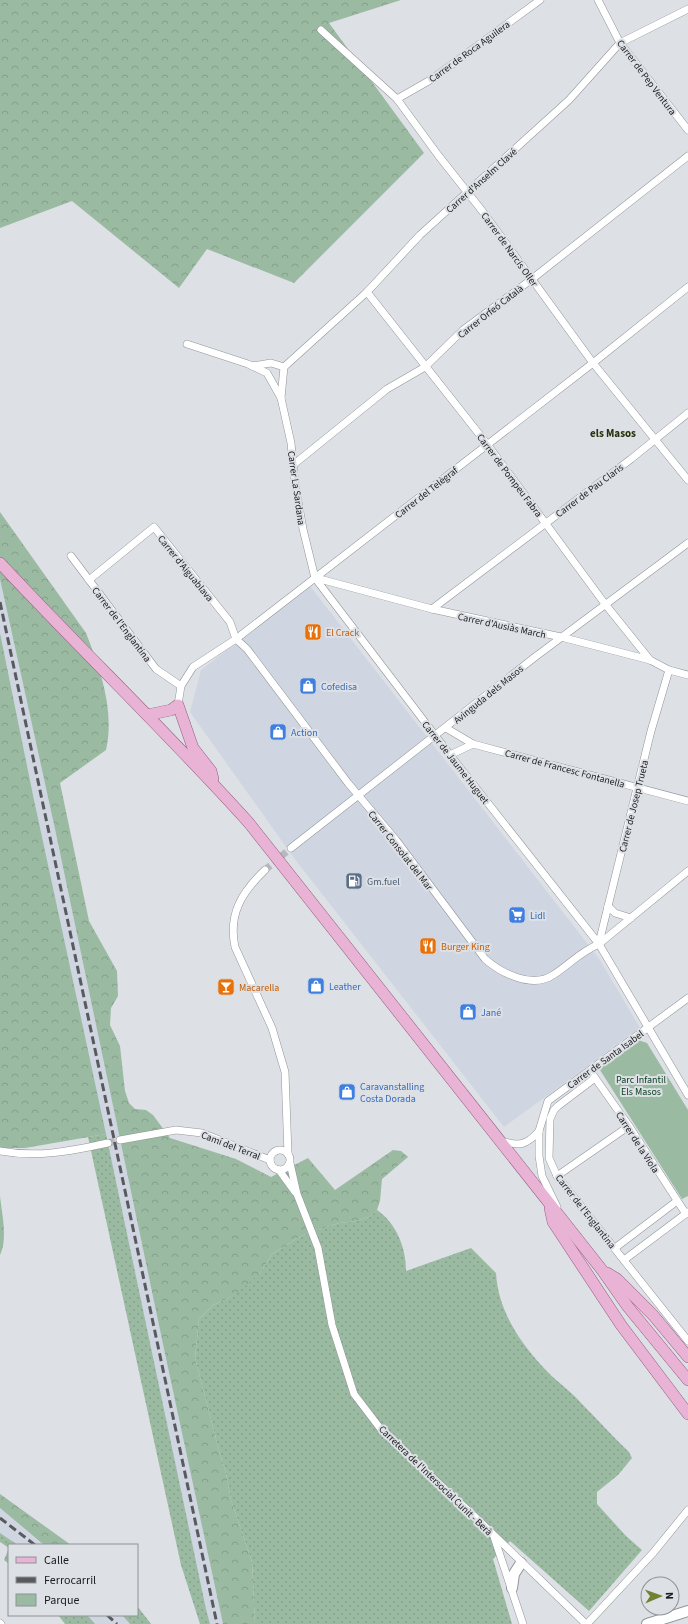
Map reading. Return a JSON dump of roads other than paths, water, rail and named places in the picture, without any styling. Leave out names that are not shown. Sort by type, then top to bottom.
[{"type":"main road","points":[[0,563],[61,629],[215,785],[249,823],[347,945],[558,1216],[602,1270],[628,1307],[688,1380]]},
{"type":"main road","points":[[147,715],[171,710],[178,705],[193,748],[211,771],[215,785]]},
{"type":"main road","points":[[549,1204],[553,1222],[622,1325],[688,1414]]},
{"type":"main road","points":[[602,1270],[617,1279],[653,1315],[688,1357]]},
{"type":"street","name":"Carrer de Roca Aguilera","points":[[397,99],[432,79],[540,0]]},
{"type":"street","name":"Carrer de Pep Ventura","points":[[598,0],[620,43],[688,130]]},
{"type":"street","name":"Carrer d'Anselm Clavé","points":[[284,367],[367,292],[420,235],[569,100],[620,43],[688,9]]},
{"type":"street","name":"Carrer de Narcis Oller","points":[[321,30],[397,99],[593,363],[688,480]]},
{"type":"street","name":"Carrer Orfeó Català","points":[[293,465],[387,389],[425,367],[463,330],[532,279],[688,156]]},
{"type":"street","name":"Carrer del Telègraf","points":[[178,705],[181,686],[193,667],[236,639],[593,363],[688,287]]},
{"type":"street","name":"Carrer de Pompeu Fabra","points":[[367,292],[487,444],[605,604],[650,660]]},
{"type":"street","name":"Carrer La Sardana","points":[[187,344],[252,366],[267,373],[281,398],[291,443],[303,529],[315,578]]},
{"type":"street","name":"Carrer La Sardana","points":[[252,366],[271,363],[284,367],[281,398]]},
{"type":"street","name":"Carrer de Pau Claris","points":[[432,609],[545,522],[631,459],[688,413]]},
{"type":"street","name":"Carrer d'Aiguablava","points":[[89,580],[154,527],[230,622],[236,639]]},
{"type":"street","name":"Avinguda dels Masos","points":[[291,848],[561,637],[688,543]]},
{"type":"street","name":"Carrer de l'Englantina","points":[[71,556],[156,669],[181,686]]},
{"type":"street","name":"Carrer d'Ausiàs March","points":[[315,578],[432,609],[561,637],[650,660],[669,670],[688,675]]},
{"type":"street","name":"Carrer de Jaume Huguet","points":[[315,578],[450,755],[599,944],[688,1095]]},
{"type":"street","name":"Carrer Consolat del Mar","points":[[236,639],[247,649],[358,795],[396,840],[485,958],[493,966],[512,976],[532,981],[552,976],[584,951],[599,944],[688,871]]},
{"type":"street","name":"Carrer de Josep Trueta","points":[[599,944],[651,731],[669,670]]},
{"type":"street","name":"Carrer de Francesc Fontanella","points":[[446,728],[473,744],[688,801]]},
{"type":"street","points":[[450,755],[473,744]]},
{"type":"street","points":[[265,870],[240,898],[234,926],[239,944],[238,952],[272,1028],[285,1072],[288,1154],[290,1163],[287,1168],[279,1170],[274,1168],[270,1160],[274,1152],[280,1150],[288,1154]]},
{"type":"street","points":[[608,906],[615,913],[631,918]]},
{"type":"street","name":"Carrer de Santa Isabel","points":[[558,1216],[557,1207],[542,1176],[539,1131],[548,1101],[688,998]]},
{"type":"street","name":"Carrer de la Viola","points":[[589,1070],[629,1126],[677,1201],[687,1213]]},
{"type":"street","name":"Carrer de l'Englantina","points":[[595,1078],[554,1110],[550,1119],[549,1158],[557,1176],[688,1341]]},
{"type":"street","points":[[557,1176],[629,1126]]},
{"type":"street","name":"Camí del Terral","points":[[120,1140],[176,1130],[202,1133],[270,1160]]},
{"type":"street","points":[[500,1141],[516,1145],[524,1144],[532,1139],[539,1131]]},
{"type":"street","points":[[280,1150],[287,1133]]},
{"type":"street","points":[[0,1150],[16,1154],[61,1153],[108,1143]]},
{"type":"street","name":"Carretera de l'Intersocial Cunit - Berà","points":[[290,1163],[297,1194],[318,1248],[332,1325],[354,1394],[383,1432],[586,1624]]},
{"type":"street","name":"Carretera de l'Intersocial Cunit - Berà","points":[[279,1170],[297,1194]]},
{"type":"street","points":[[615,1248],[677,1201]]},
{"type":"street","points":[[624,1260],[687,1213]]},
{"type":"street","points":[[586,1624],[653,1552],[688,1510]]},
{"type":"street","points":[[493,1535],[523,1624]]},
{"type":"street","points":[[512,1588],[514,1574],[521,1563]]},
{"type":"street","points":[[647,1624],[688,1611]]},
{"type":"tunnel","points":[[265,870],[291,848]]},
{"type":"tunnel","points":[[108,1143],[120,1140]]},
{"type":"railway","points":[[0,602],[217,1624]]},
{"type":"railway","points":[[0,1518],[34,1544]]},
{"type":"railway","points":[[108,1616],[117,1624]]},
{"type":"place","name":"El Crack","points":[[313,632]]},
{"type":"place","name":"Cofedisa","points":[[308,686]]},
{"type":"place","name":"Action","points":[[278,732]]},
{"type":"place","name":"Gm.fuel","points":[[354,881]]},
{"type":"place","name":"Lidl","points":[[517,915]]},
{"type":"place","name":"Burger King","points":[[428,946]]},
{"type":"place","name":"Leather","points":[[316,986]]},
{"type":"place","name":"Macarella","points":[[226,987]]},
{"type":"place","name":"Jané","points":[[468,1012]]},
{"type":"place","name":"Caravanstalling Costa Dorada","points":[[347,1092]]},
{"type":"district","name":"els Masos","points":[[613,433]]},
{"type":"park label","name":"Parc Infantil Els Masos","points":[[641,1084]]}]
